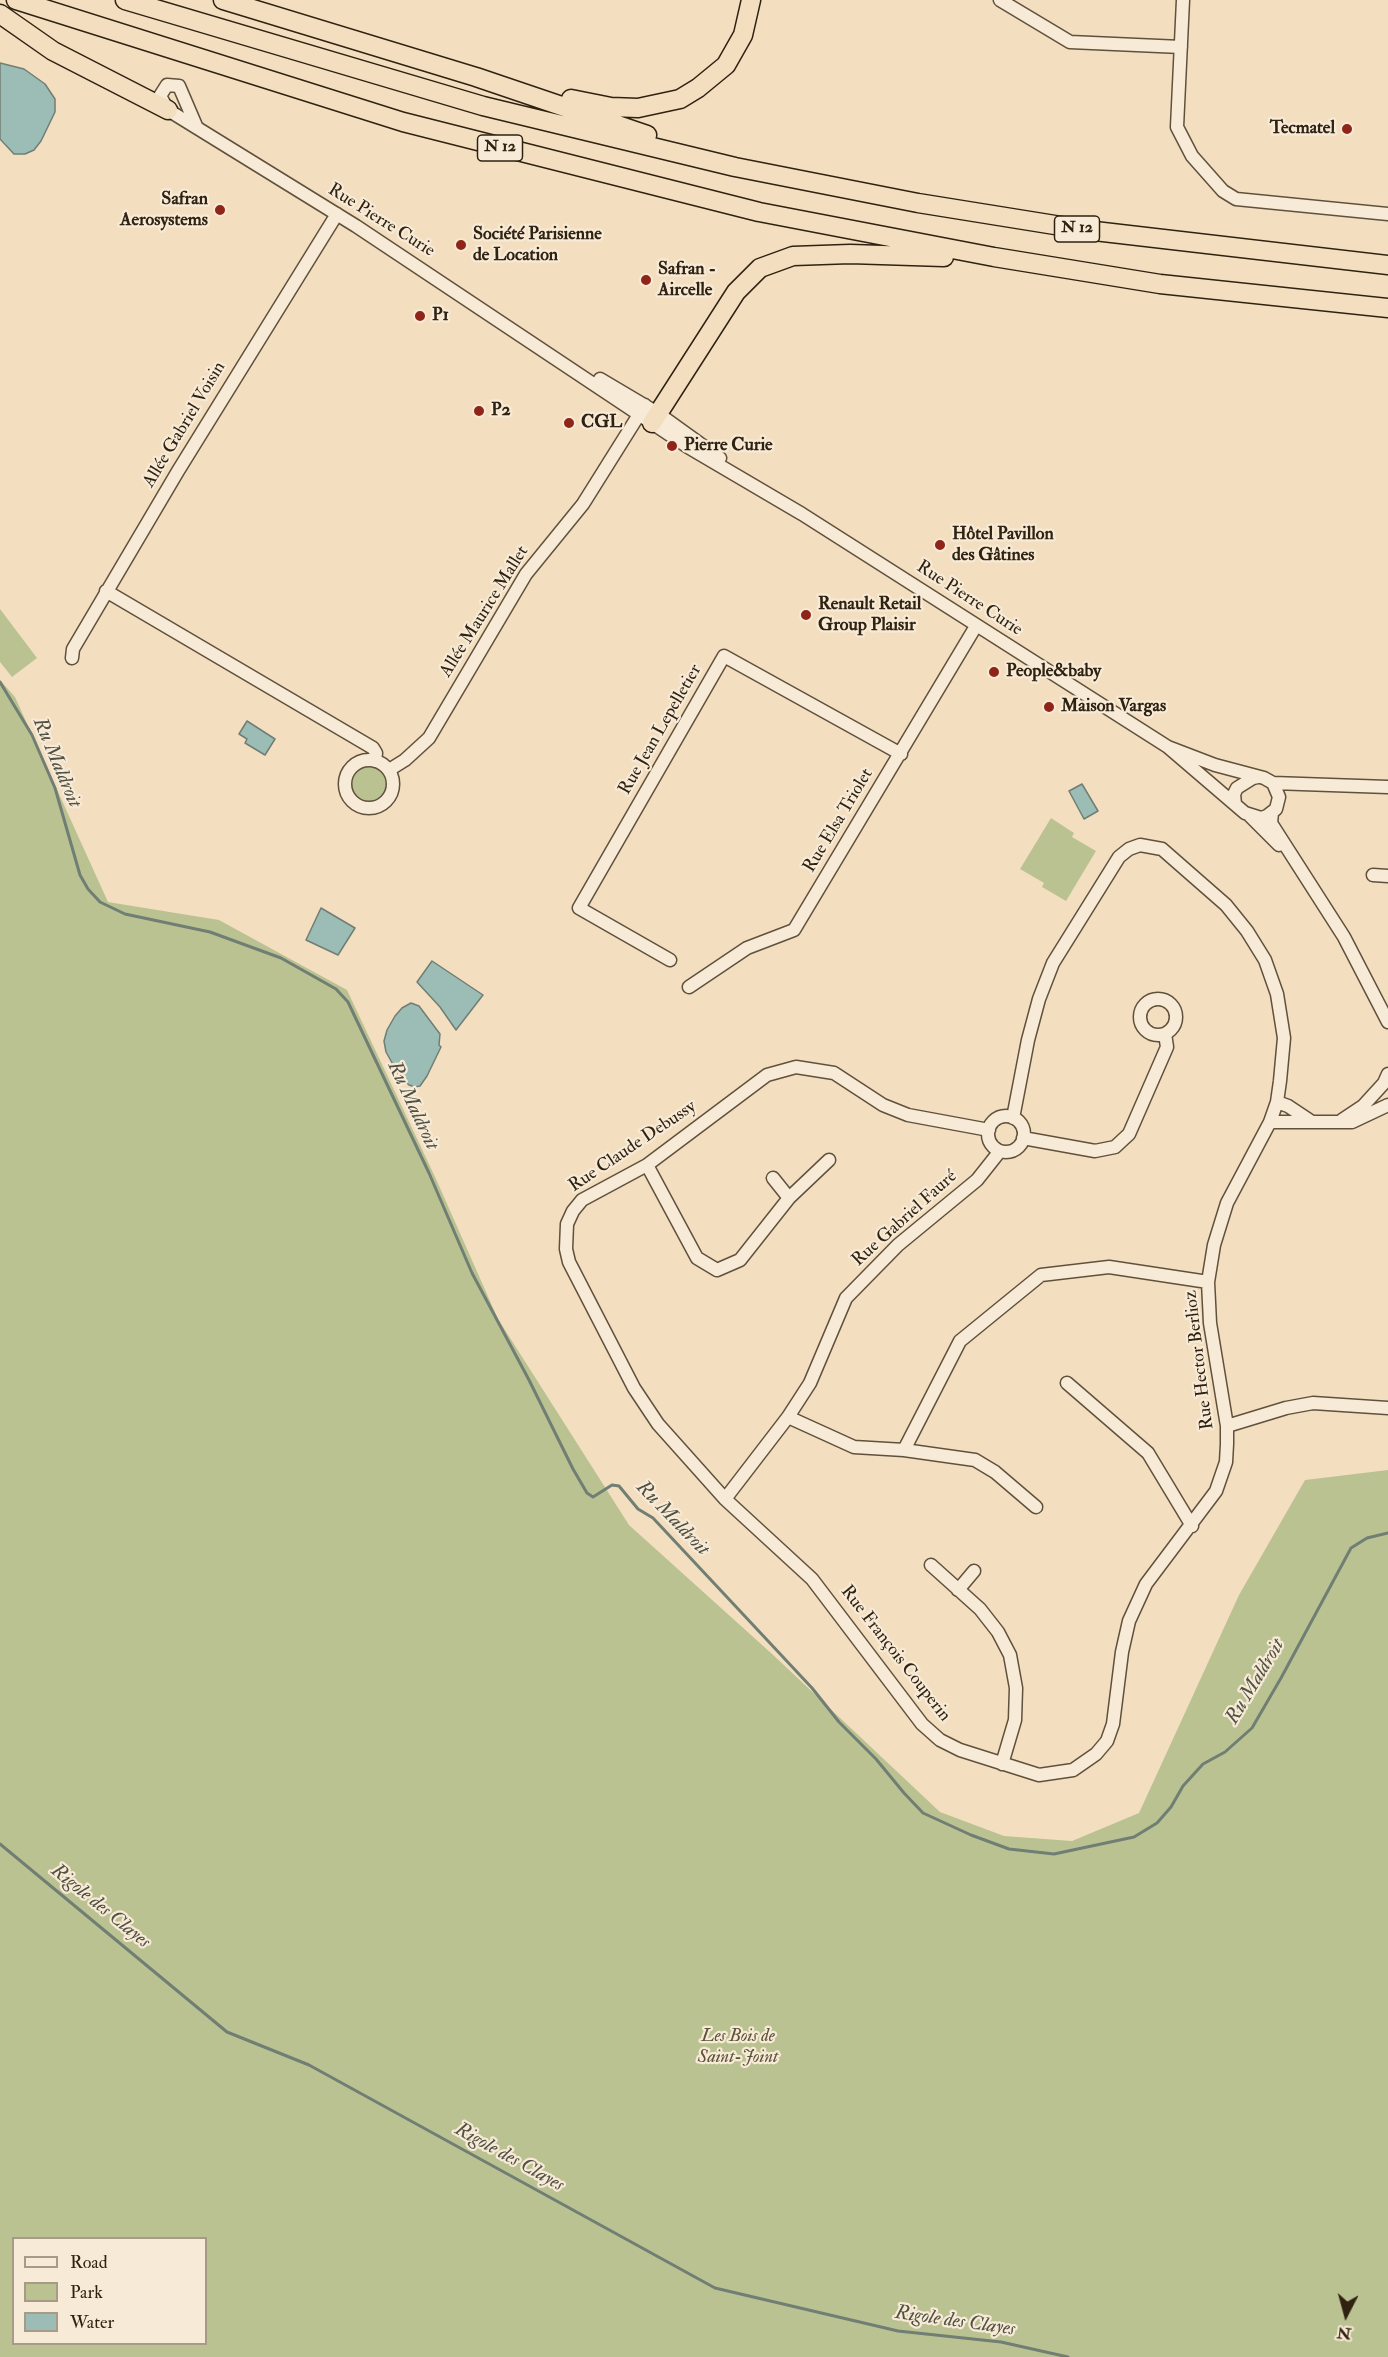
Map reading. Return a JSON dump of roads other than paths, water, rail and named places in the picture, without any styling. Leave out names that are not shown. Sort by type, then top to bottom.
[{"type":"highway","name":"N 12","points":[[16,0],[403,122],[759,212],[994,257],[1160,284],[1388,308]]},
{"type":"highway","name":"N 12","points":[[125,0],[483,106],[735,167],[918,202],[1086,230],[1388,266]]},
{"type":"highway","points":[[223,0],[476,76],[677,145],[735,159],[769,173]]},
{"type":"highway","points":[[476,76],[505,81],[581,102],[611,107],[638,108],[680,99],[698,88],[726,65],[743,35],[752,0]]},
{"type":"highway","points":[[0,14],[52,51],[168,110]]},
{"type":"highway","points":[[649,414],[736,292],[760,268],[793,255],[916,256],[979,260],[994,257]]},
{"type":"street","points":[[1000,0],[1070,42],[1181,47]]},
{"type":"street","points":[[1183,0],[1177,127],[1192,156],[1222,191],[1236,199],[1388,214]]},
{"type":"street","points":[[168,110],[160,96],[162,90],[167,86],[179,86],[197,128]]},
{"type":"street","name":"Rue Pierre Curie","points":[[168,110],[337,214],[543,349],[649,414],[688,447],[750,481],[1168,747],[1250,816],[1292,858]]},
{"type":"street","name":"Allée Gabriel Voisin","points":[[72,658],[73,649],[106,591],[210,417],[337,214]]},
{"type":"street","name":"Allée Maurice Mallet","points":[[389,770],[405,760],[429,738],[526,574],[583,504],[649,414]]},
{"type":"street","points":[[106,591],[373,748],[376,753],[375,761]]},
{"type":"street","name":"Rue Elsa Triolet","points":[[688,987],[747,948],[794,930],[976,626]]},
{"type":"street","name":"Rue Jean Lepelletier","points":[[670,960],[579,908],[724,656],[901,754]]},
{"type":"street","name":"Rue Pierre Curie","points":[[1168,747],[1272,783],[1388,787]]},
{"type":"street","points":[[375,761],[389,770],[393,784],[388,798],[377,806],[367,807],[357,804],[346,790],[348,774],[353,766],[361,762],[375,761]]},
{"type":"street","points":[[1235,804],[1234,794],[1237,788],[1259,777]]},
{"type":"street","points":[[1272,783],[1279,797]]},
{"type":"street","points":[[1250,816],[1261,818],[1272,813],[1276,809],[1279,797],[1296,783]]},
{"type":"street","points":[[1272,813],[1271,823],[1335,920],[1387,1023]]},
{"type":"street","name":"Rue Hector Berlioz","points":[[1013,1118],[1039,999],[1053,963],[1119,857],[1129,849],[1140,845],[1162,849],[1226,905],[1247,931],[1265,960],[1277,994],[1284,1038],[1277,1102],[1270,1122],[1227,1203],[1214,1245],[1208,1282],[1210,1323],[1227,1426],[1226,1462],[1216,1491],[1192,1526]]},
{"type":"street","points":[[1373,875],[1388,876]]},
{"type":"street","points":[[1023,1138],[1095,1151],[1115,1147],[1129,1134],[1167,1047],[1165,1034]]},
{"type":"street","name":"Rue Claude Debussy","points":[[725,1499],[658,1424],[634,1388],[569,1262],[566,1250],[567,1224],[573,1211],[582,1200],[647,1165],[767,1075],[796,1067],[834,1072],[883,1105],[908,1115],[989,1131]]},
{"type":"street","points":[[1336,1124],[1363,1106],[1384,1083],[1388,1074]]},
{"type":"street","points":[[1277,1102],[1288,1106],[1312,1122]]},
{"type":"street","points":[[1270,1122],[1336,1124],[1352,1122],[1388,1106]]},
{"type":"street","points":[[1001,1117],[1013,1118],[1021,1124],[1023,1138],[1014,1150],[1000,1151],[992,1145],[989,1131],[995,1120],[1001,1117]]},
{"type":"street","name":"Rue Gabriel Fauré","points":[[725,1499],[788,1417],[810,1383],[846,1298],[898,1245],[977,1180],[1000,1151]]},
{"type":"street","points":[[647,1165],[697,1258],[717,1269],[740,1260],[789,1198],[830,1160]]},
{"type":"street","points":[[773,1178],[789,1198]]},
{"type":"street","points":[[904,1450],[960,1341],[1041,1275],[1109,1267],[1208,1282]]},
{"type":"street","points":[[1067,1383],[1148,1453],[1192,1526]]},
{"type":"street","points":[[1227,1426],[1286,1408],[1313,1403],[1388,1408]]},
{"type":"street","points":[[788,1417],[854,1447],[904,1450],[975,1460],[995,1472],[1036,1507]]},
{"type":"street","name":"Rue François Couperin","points":[[725,1499],[812,1579],[922,1724],[940,1740],[960,1750],[1039,1775],[1073,1770],[1096,1754],[1107,1741],[1113,1724],[1122,1652],[1129,1621],[1146,1584],[1192,1526]]},
{"type":"street","points":[[931,1565],[980,1609],[992,1624],[1010,1655],[1016,1688],[1015,1720],[1002,1764]]},
{"type":"street","points":[[958,1590],[974,1571]]},
{"type":"water","points":[[0,63],[24,69],[45,84],[55,99],[55,112],[41,141],[34,150],[25,154],[14,154],[0,139]]},
{"type":"water","points":[[247,721],[275,739],[265,755],[245,743],[247,739],[239,734]]},
{"type":"water","points":[[1082,784],[1098,811],[1084,819],[1069,791]]},
{"type":"water","points":[[321,908],[355,928],[338,955],[306,940]]},
{"type":"water","points":[[432,961],[483,995],[456,1030],[440,1007],[417,982]]},
{"type":"water","points":[[411,1003],[419,1006],[440,1034],[439,1045],[441,1047],[427,1076],[420,1086],[415,1087],[400,1077],[386,1052],[384,1041],[395,1016]]},
{"type":"waterway","name":"Ru Maldroit","points":[[0,682],[32,735],[55,788],[80,875],[88,889],[100,902],[125,914],[210,932],[281,958],[336,989],[348,1002],[429,1173],[472,1273],[587,1493],[593,1497],[612,1485],[619,1486],[638,1509],[653,1518],[812,1688],[839,1722],[876,1759],[923,1813],[1009,1849],[1054,1854],[1134,1837],[1157,1823],[1171,1807],[1183,1786],[1203,1764],[1225,1752],[1252,1728],[1351,1548],[1367,1538],[1388,1533]]},
{"type":"waterway","name":"Rigole des Clayes","points":[[0,1844],[227,2032],[309,2065],[715,2288],[898,2331],[1001,2342],[1068,2357]]},
{"type":"place","name":"Tecmatel","points":[[1347,129]]},
{"type":"place","name":"Safran Aerosystems","points":[[220,210]]},
{"type":"place","name":"Société Parisienne de Location","points":[[461,245]]},
{"type":"place","name":"Safran - Aircelle","points":[[646,280]]},
{"type":"place","name":"P1","points":[[420,316]]},
{"type":"place","name":"P2","points":[[479,411]]},
{"type":"place","name":"CGL","points":[[569,423]]},
{"type":"place","name":"Pierre Curie","points":[[672,446]]},
{"type":"place","name":"Hôtel Pavillon des Gâtines","points":[[940,545]]},
{"type":"place","name":"Renault Retail Group Plaisir","points":[[806,615]]},
{"type":"place","name":"People&baby","points":[[994,672]]},
{"type":"place","name":"Maison Vargas","points":[[1049,707]]},
{"type":"park label","name":"Les Bois de Saint-Joint","points":[[738,2047]]}]
